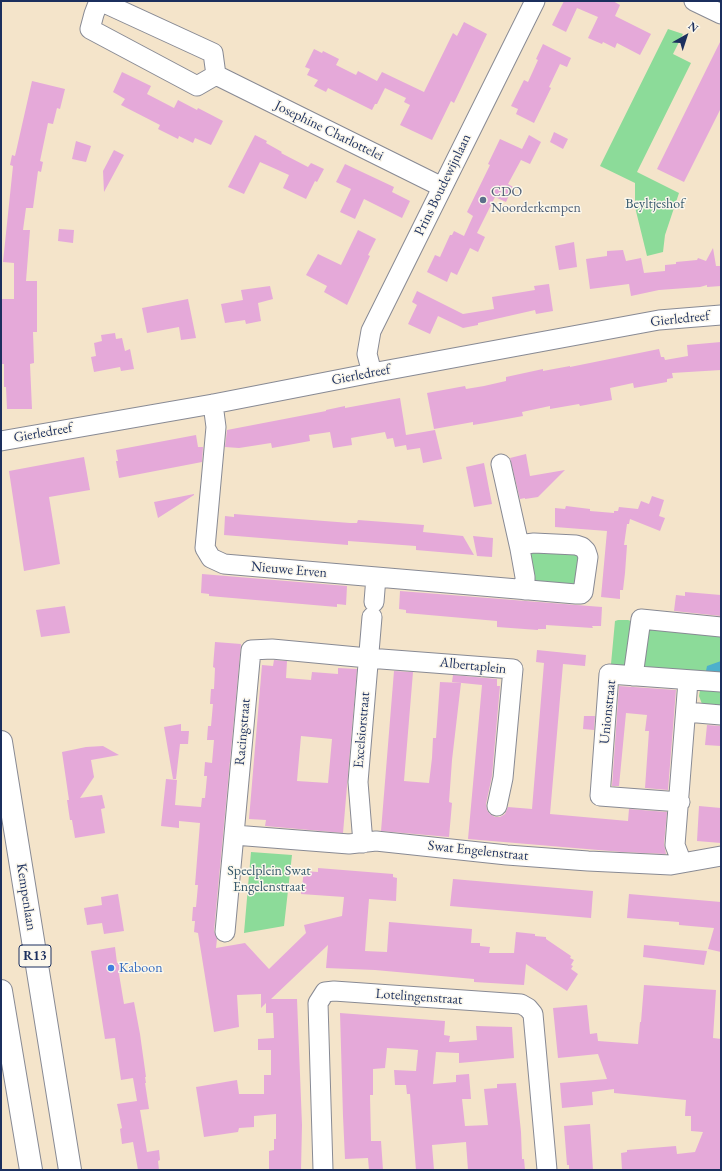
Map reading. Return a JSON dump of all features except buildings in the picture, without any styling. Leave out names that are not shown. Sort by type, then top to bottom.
[{"type":"main road","name":"Kempenlaan","points":[[1,742],[70,1170]]},
{"type":"main road","points":[[1,991],[31,1170]]},
{"type":"street","points":[[100,1],[213,53],[216,75],[197,86],[90,29],[94,14],[100,1]]},
{"type":"street","name":"Prins Boudewijnlaan","points":[[372,373],[367,354],[371,331],[535,1]]},
{"type":"street","points":[[694,1],[721,14]]},
{"type":"street","name":"Josephine Charlottelei","points":[[216,75],[442,187]]},
{"type":"street","name":"Gierledreef","points":[[1,440],[213,404],[659,320],[721,315]]},
{"type":"street","name":"Nieuwe Erven","points":[[213,404],[216,427],[205,548],[211,558],[224,564],[525,590],[581,594],[584,592],[588,557],[586,551],[582,548],[576,545],[534,543],[526,544],[520,549]]},
{"type":"street","points":[[502,464],[520,549],[525,577],[525,590]]},
{"type":"street","name":"Excelsiorstraat","points":[[363,843],[358,782],[376,577]]},
{"type":"street","points":[[633,676],[641,619],[721,627]]},
{"type":"street","name":"Racingstraat","points":[[225,932],[251,650],[272,648],[368,658]]},
{"type":"street","name":"Albertaplein","points":[[368,658],[513,669],[503,778],[496,806]]},
{"type":"street","name":"Unionstraat","points":[[680,802],[600,796],[610,674],[688,681],[721,682]]},
{"type":"street","points":[[682,863],[675,845],[680,802],[688,681]]},
{"type":"street","points":[[686,712],[721,715]]},
{"type":"street","name":"Swat Engelenstraat","points":[[234,835],[349,844],[376,841],[507,855],[670,865],[721,856]]},
{"type":"street","name":"Lotelingenstraat","points":[[324,1170],[318,1003],[325,992],[334,991],[521,1004],[528,1008],[533,1014],[546,1170]]},
{"type":"green space","name":"Beyltjeshof","points":[[668,29],[683,34],[673,54],[691,63],[637,172],[679,193],[665,235],[663,252],[647,256],[635,207],[635,183],[600,166]]},
{"type":"green space","points":[[526,544],[582,547],[583,592],[525,590]]},
{"type":"green space","points":[[615,621],[631,621],[633,625],[628,642],[630,658],[629,666],[613,666],[611,664]]},
{"type":"green space","points":[[645,629],[721,632],[721,679],[642,669]]},
{"type":"green space","points":[[721,684],[721,709],[702,704],[699,696],[700,690]]},
{"type":"green space","name":"Speelplein Swat Engelenstraat","points":[[251,852],[292,855],[284,926],[244,933]]},
{"type":"water","points":[[721,661],[721,676],[709,675],[706,671],[707,666]]},
{"type":"place","name":"CDO Noorderkempen","points":[[483,200]]},
{"type":"place","name":"Kaboon","points":[[111,968]]}]
